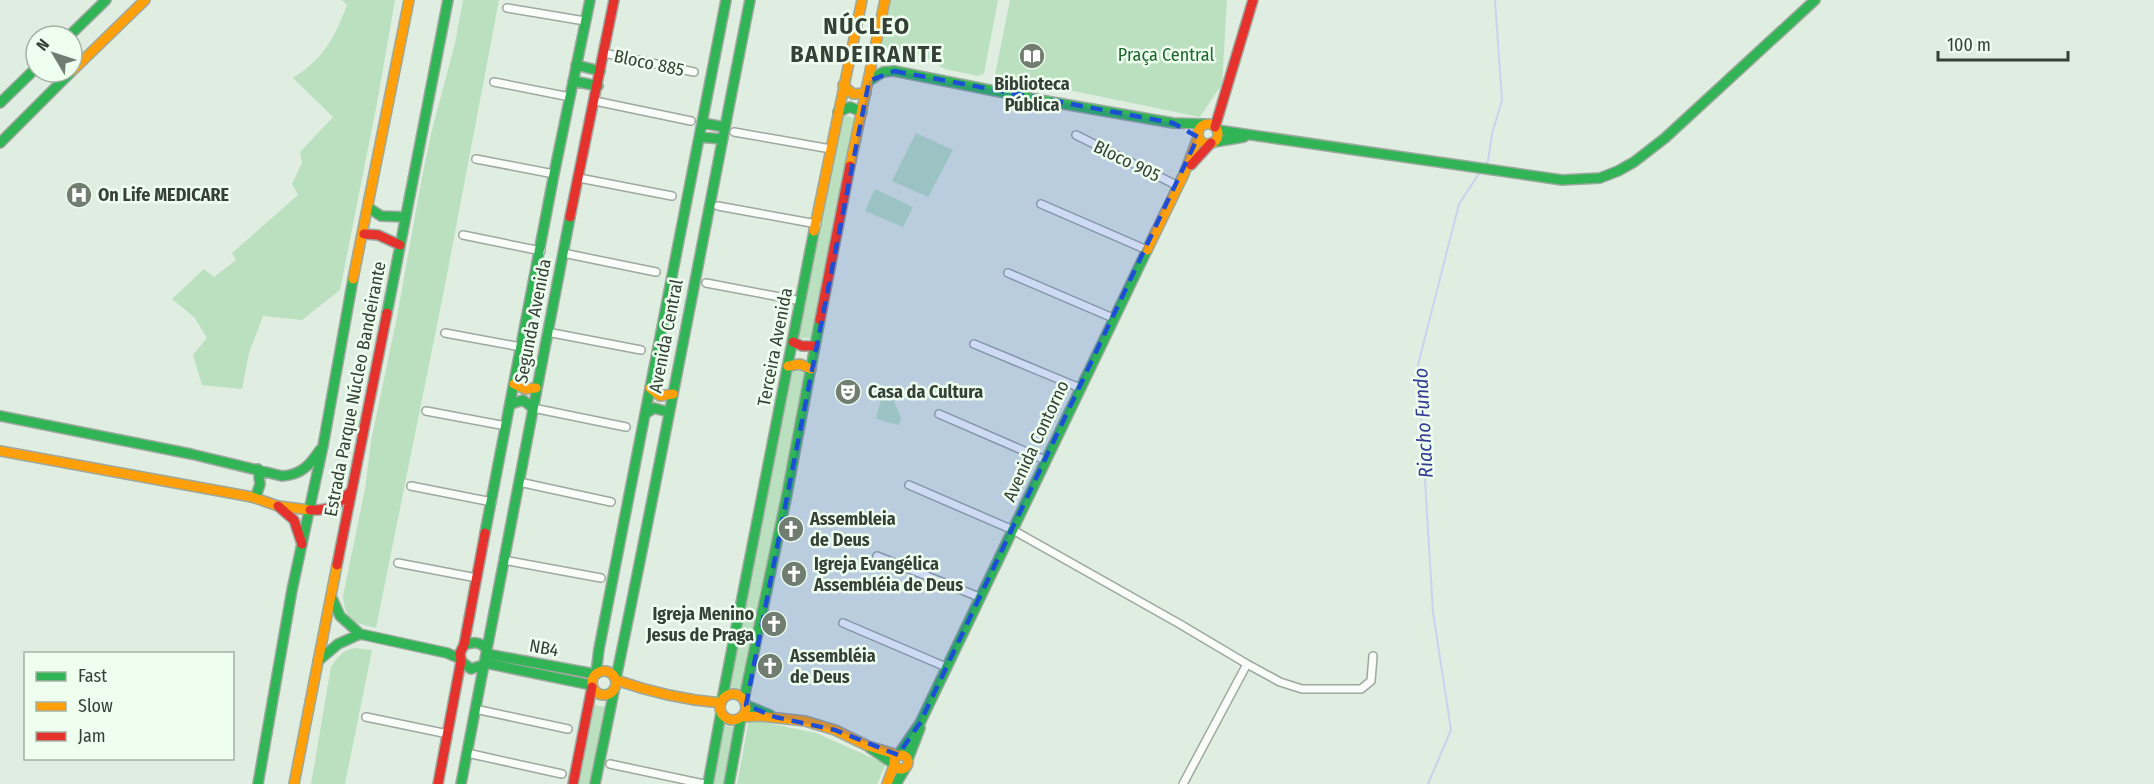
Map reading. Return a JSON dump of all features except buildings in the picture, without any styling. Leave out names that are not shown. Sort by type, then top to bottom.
[{"type":"main road","points":[[81,24],[106,0]]},
{"type":"main road","points":[[84,60],[145,0]]},
{"type":"main road","name":"Estrada Parque Núcleo Bandeirante","points":[[258,784],[292,590],[323,446],[409,0]]},
{"type":"main road","name":"Estrada Parque Núcleo Bandeirante","points":[[294,784],[448,0]]},
{"type":"main road","name":"Segunda Avenida","points":[[463,646],[590,0]]},
{"type":"main road","name":"Segunda Avenida","points":[[461,784],[532,408],[614,0]]},
{"type":"main road","name":"Avenida Central","points":[[596,674],[726,0]]},
{"type":"main road","name":"Avenida Central","points":[[595,784],[649,521],[668,412],[750,0]]},
{"type":"main road","name":"Terceira Avenida","points":[[706,784],[843,86],[862,0]]},
{"type":"main road","points":[[729,784],[885,0]]},
{"type":"main road","points":[[1212,142],[1217,138],[1212,126],[1225,98],[1253,0]]},
{"type":"main road","points":[[874,57],[885,67],[894,71],[1173,123],[1212,126],[1252,136],[1513,174],[1572,180],[1599,179],[1638,159],[1665,138],[1815,0]]},
{"type":"main road","points":[[576,65],[600,70]]},
{"type":"main road","points":[[869,81],[883,72],[894,71]]},
{"type":"main road","points":[[0,103],[24,80]]},
{"type":"main road","points":[[573,81],[598,86]]},
{"type":"main road","points":[[0,143],[60,84]]},
{"type":"main road","points":[[843,86],[850,93],[866,93]]},
{"type":"main road","points":[[838,112],[848,107],[857,108],[862,112]]},
{"type":"main road","points":[[703,123],[724,127]]},
{"type":"main road","points":[[1173,123],[1198,136],[1204,143],[1252,136]]},
{"type":"main road","points":[[1198,136],[1199,128],[1212,126]]},
{"type":"main road","points":[[700,137],[712,136],[721,140]]},
{"type":"main road","name":"Avenida Contorno","points":[[887,784],[896,760],[920,723],[1184,174],[1198,136]]},
{"type":"main road","name":"Avenida Contorno","points":[[1184,174],[1212,142]]},
{"type":"main road","points":[[369,208],[379,216],[386,218],[405,217]]},
{"type":"main road","points":[[364,234],[378,235],[400,245]]},
{"type":"main road","points":[[793,342],[802,346],[815,346]]},
{"type":"main road","points":[[788,366],[801,363],[811,369]]},
{"type":"main road","points":[[514,384],[529,390],[536,388]]},
{"type":"main road","points":[[650,388],[652,393],[661,396],[666,397],[673,394]]},
{"type":"main road","points":[[511,404],[518,399],[527,401],[532,408]]},
{"type":"main road","points":[[645,414],[654,408],[668,412]]},
{"type":"main road","points":[[0,416],[282,476],[292,476],[303,472],[323,446]]},
{"type":"main road","points":[[0,451],[252,497],[278,506],[310,510],[331,510],[351,491]]},
{"type":"main road","points":[[252,497],[256,496],[260,484],[258,470]]},
{"type":"main road","points":[[278,506],[294,520],[303,545]]},
{"type":"main road","points":[[331,596],[340,616],[360,634]]},
{"type":"main road","points":[[318,660],[346,638],[360,634],[447,653],[461,660],[471,669],[485,658],[483,645],[474,642],[447,653]]},
{"type":"main road","points":[[438,784],[463,646]]},
{"type":"main road","name":"NB4","points":[[485,658],[596,674]]},
{"type":"main road","name":"NB4","points":[[485,658],[592,686]]},
{"type":"main road","points":[[573,784],[596,674],[606,670],[613,674],[615,685]]},
{"type":"main road","points":[[592,686],[596,693],[603,695],[615,685],[721,707]]},
{"type":"main road","points":[[721,707],[733,694],[775,717]]},
{"type":"main road","points":[[721,707],[724,717],[732,721],[742,718],[775,717],[827,727],[849,735],[896,760],[898,769],[907,763]]},
{"type":"main road","name":"Avenida Contorno","points":[[896,784],[918,736],[920,723]]},
{"type":"street","points":[[507,8],[585,21]]},
{"type":"street","name":"Bloco 885","points":[[604,53],[694,72]]},
{"type":"street","points":[[494,82],[570,96]]},
{"type":"street","points":[[595,101],[691,121]]},
{"type":"street","points":[[734,132],[831,149]]},
{"type":"street","name":"Bloco 905","points":[[1076,135],[1178,186]]},
{"type":"street","points":[[476,159],[554,174]]},
{"type":"street","points":[[579,178],[672,196]]},
{"type":"street","points":[[1041,204],[1147,250]]},
{"type":"street","points":[[718,206],[817,224]]},
{"type":"street","points":[[463,235],[541,251]]},
{"type":"street","points":[[563,253],[656,272]]},
{"type":"street","points":[[1008,273],[1113,318]]},
{"type":"street","points":[[706,283],[801,301]]},
{"type":"street","points":[[547,332],[641,350]]},
{"type":"street","points":[[445,333],[521,347]]},
{"type":"street","points":[[974,344],[1080,388]]},
{"type":"street","points":[[532,408],[626,427]]},
{"type":"street","points":[[426,411],[506,426]]},
{"type":"street","points":[[939,414],[1045,460]]},
{"type":"street","points":[[519,482],[611,502]]},
{"type":"street","points":[[909,485],[1013,530],[1280,682],[1302,689],[1361,689],[1371,681],[1373,656]]},
{"type":"street","points":[[411,486],[492,502]]},
{"type":"street","points":[[878,556],[979,597]]},
{"type":"street","points":[[503,560],[601,578]]},
{"type":"street","points":[[398,563],[477,578]]},
{"type":"street","points":[[843,623],[946,667]]},
{"type":"street","points":[[1183,784],[1247,664]]},
{"type":"street","points":[[475,709],[568,729]]},
{"type":"street","points":[[366,717],[448,734]]},
{"type":"street","points":[[467,753],[562,774]]},
{"type":"street","points":[[610,764],[706,784]]},
{"type":"highlighted area","points":[[894,71],[1173,123],[1198,137],[920,723],[898,755],[835,730],[775,717],[746,705],[869,81]]},
{"type":"green space","points":[[342,0],[395,0],[340,290],[302,320],[263,316],[249,353],[242,389],[202,385],[193,355],[207,338],[194,317],[172,299],[204,269],[214,277],[236,260],[232,253],[298,195],[292,184],[302,163],[300,152],[333,117],[293,78],[313,63],[327,47],[347,5]]},
{"type":"green space","points":[[463,0],[499,0],[446,280],[376,628],[352,619],[346,610],[343,596],[422,177],[455,43]]},
{"type":"green space","points":[[888,0],[998,0],[984,73],[978,76],[945,69],[920,54],[900,50],[898,60],[882,56],[878,52]]},
{"type":"green space","name":"Praça Central","points":[[1010,0],[1227,0],[1222,84],[1200,117],[995,75]]},
{"type":"green space","points":[[841,114],[854,118],[814,339],[798,338]]},
{"type":"green space","points":[[916,133],[953,150],[928,197],[892,181]]},
{"type":"green space","points":[[875,189],[913,207],[903,227],[865,211]]},
{"type":"green space","points":[[790,367],[806,371],[741,694],[727,691]]},
{"type":"green space","points":[[882,393],[893,399],[901,418],[899,425],[876,419]]},
{"type":"green space","points":[[354,648],[372,650],[345,784],[311,784],[331,667],[340,655]]},
{"type":"green space","points":[[590,704],[605,707],[590,784],[575,784]]},
{"type":"green space","points":[[749,719],[816,733],[886,764],[877,784],[737,784]]},
{"type":"green space","points":[[719,724],[736,728],[725,784],[707,784]]},
{"type":"waterway","name":"Riacho Fundo","points":[[1485,165],[1488,161],[1492,134],[1502,100],[1495,0]]},
{"type":"waterway","name":"Riacho Fundo","points":[[1428,784],[1451,730],[1433,612],[1418,365],[1459,204],[1480,172]]},
{"type":"traffic: fast","points":[[81,24],[106,0]]},
{"type":"traffic: fast","points":[[387,313],[448,0]]},
{"type":"traffic: fast","points":[[485,533],[590,0]]},
{"type":"traffic: fast","points":[[596,673],[726,0]]},
{"type":"traffic: fast","points":[[616,678],[750,0]]},
{"type":"traffic: fast","points":[[1217,130],[1562,180],[1600,178],[1634,162],[1665,138],[1815,0]]},
{"type":"traffic: fast","points":[[576,65],[600,71]]},
{"type":"traffic: fast","points":[[869,81],[883,72],[894,71],[1173,123],[1205,124]]},
{"type":"traffic: fast","points":[[0,103],[24,80]]},
{"type":"traffic: fast","points":[[573,81],[598,86]]},
{"type":"traffic: fast","points":[[0,143],[59,84]]},
{"type":"traffic: fast","points":[[838,112],[850,107],[862,112]]},
{"type":"traffic: fast","points":[[703,123],[724,127]]},
{"type":"traffic: fast","points":[[700,137],[721,139]]},
{"type":"traffic: fast","points":[[1214,142],[1244,137]]},
{"type":"traffic: fast","points":[[369,208],[381,216],[405,217]]},
{"type":"traffic: fast","points":[[461,784],[570,217]]},
{"type":"traffic: fast","points":[[722,700],[814,231]]},
{"type":"traffic: fast","points":[[898,755],[920,723],[1147,250]]},
{"type":"traffic: fast","points":[[258,784],[292,590],[323,446],[353,279]]},
{"type":"traffic: fast","points":[[744,699],[786,499],[820,320]]},
{"type":"traffic: fast","points":[[511,404],[523,400],[533,408]]},
{"type":"traffic: fast","points":[[645,414],[654,408],[668,412]]},
{"type":"traffic: fast","points":[[0,416],[191,454],[282,476],[295,474],[304,468],[320,450]]},
{"type":"traffic: fast","points":[[252,497],[256,496],[260,484],[258,469]]},
{"type":"traffic: fast","points":[[331,596],[340,616],[360,634]]},
{"type":"traffic: fast","points":[[318,661],[338,644],[360,634],[447,653],[461,659]]},
{"type":"traffic: fast","points":[[464,645],[476,643],[486,649]]},
{"type":"traffic: fast","points":[[487,654],[595,674]]},
{"type":"traffic: fast","points":[[461,661],[471,669],[483,665]]},
{"type":"traffic: fast","points":[[485,663],[591,685]]},
{"type":"traffic: fast","points":[[595,784],[614,691]]},
{"type":"traffic: fast","points":[[746,705],[770,715]]},
{"type":"traffic: fast","points":[[708,784],[721,713]]},
{"type":"traffic: fast","points":[[729,784],[741,718]]},
{"type":"traffic: fast","points":[[908,759],[920,728]]},
{"type":"traffic: fast","points":[[870,748],[894,764]]},
{"type":"traffic: fast","points":[[896,784],[906,767]]},
{"type":"traffic: slow","points":[[84,59],[145,0]]},
{"type":"traffic: slow","points":[[353,279],[409,0]]},
{"type":"traffic: slow","points":[[814,231],[862,0]]},
{"type":"traffic: slow","points":[[850,166],[885,0]]},
{"type":"traffic: slow","points":[[843,85],[853,94],[866,93]]},
{"type":"traffic: slow","points":[[1208,124],[1215,127],[1218,134],[1215,141],[1208,144],[1201,141],[1198,134],[1201,127],[1208,124]]},
{"type":"traffic: slow","points":[[1147,250],[1184,174],[1198,137]]},
{"type":"traffic: slow","points":[[788,366],[800,364],[811,369]]},
{"type":"traffic: slow","points":[[514,384],[525,389],[536,388]]},
{"type":"traffic: slow","points":[[650,388],[660,396],[673,394]]},
{"type":"traffic: slow","points":[[0,451],[252,497],[278,506],[310,510]]},
{"type":"traffic: slow","points":[[294,784],[337,565]]},
{"type":"traffic: slow","points":[[604,671],[613,674],[616,683],[613,692],[604,695],[595,692],[592,683],[595,674],[604,671]]},
{"type":"traffic: slow","points":[[616,680],[668,695],[721,703]]},
{"type":"traffic: slow","points":[[733,694],[742,698],[746,707],[742,716],[733,720],[724,716],[720,707],[724,698],[733,694]]},
{"type":"traffic: slow","points":[[742,717],[760,716],[805,721],[835,730],[868,746],[898,755]]},
{"type":"traffic: slow","points":[[898,755],[904,755],[908,762],[904,769],[898,769],[894,765],[894,759],[898,755]]},
{"type":"traffic: slow","points":[[887,784],[894,765]]},
{"type":"traffic: jam","points":[[570,217],[614,0]]},
{"type":"traffic: jam","points":[[1215,127],[1253,0]]},
{"type":"traffic: jam","points":[[1191,165],[1211,143]]},
{"type":"traffic: jam","points":[[820,320],[850,166]]},
{"type":"traffic: jam","points":[[364,234],[378,235],[400,245]]},
{"type":"traffic: jam","points":[[337,565],[387,313]]},
{"type":"traffic: jam","points":[[793,342],[802,346],[815,346]]},
{"type":"traffic: jam","points":[[310,510],[333,506],[351,491]]},
{"type":"traffic: jam","points":[[278,506],[294,520],[302,544]]},
{"type":"traffic: jam","points":[[438,784],[461,661],[460,653],[464,645],[485,533]]},
{"type":"traffic: jam","points":[[573,784],[592,687]]},
{"type":"place","name":"Biblioteca Pública","points":[[1032,56]]},
{"type":"place","name":"On Life MEDICARE","points":[[79,195]]},
{"type":"place","name":"Casa da Cultura","points":[[848,392]]},
{"type":"place","name":"Assembleia de Deus","points":[[791,529]]},
{"type":"place","name":"Igreja Evangélica Assembléia de Deus","points":[[794,574]]},
{"type":"place","name":"Igreja Menino Jesus de Praga","points":[[774,624]]},
{"type":"place","name":"Assembléia de Deus","points":[[770,666]]},
{"type":"district","name":"NÚCLEO BANDEIRANTE","points":[[867,40]]}]
